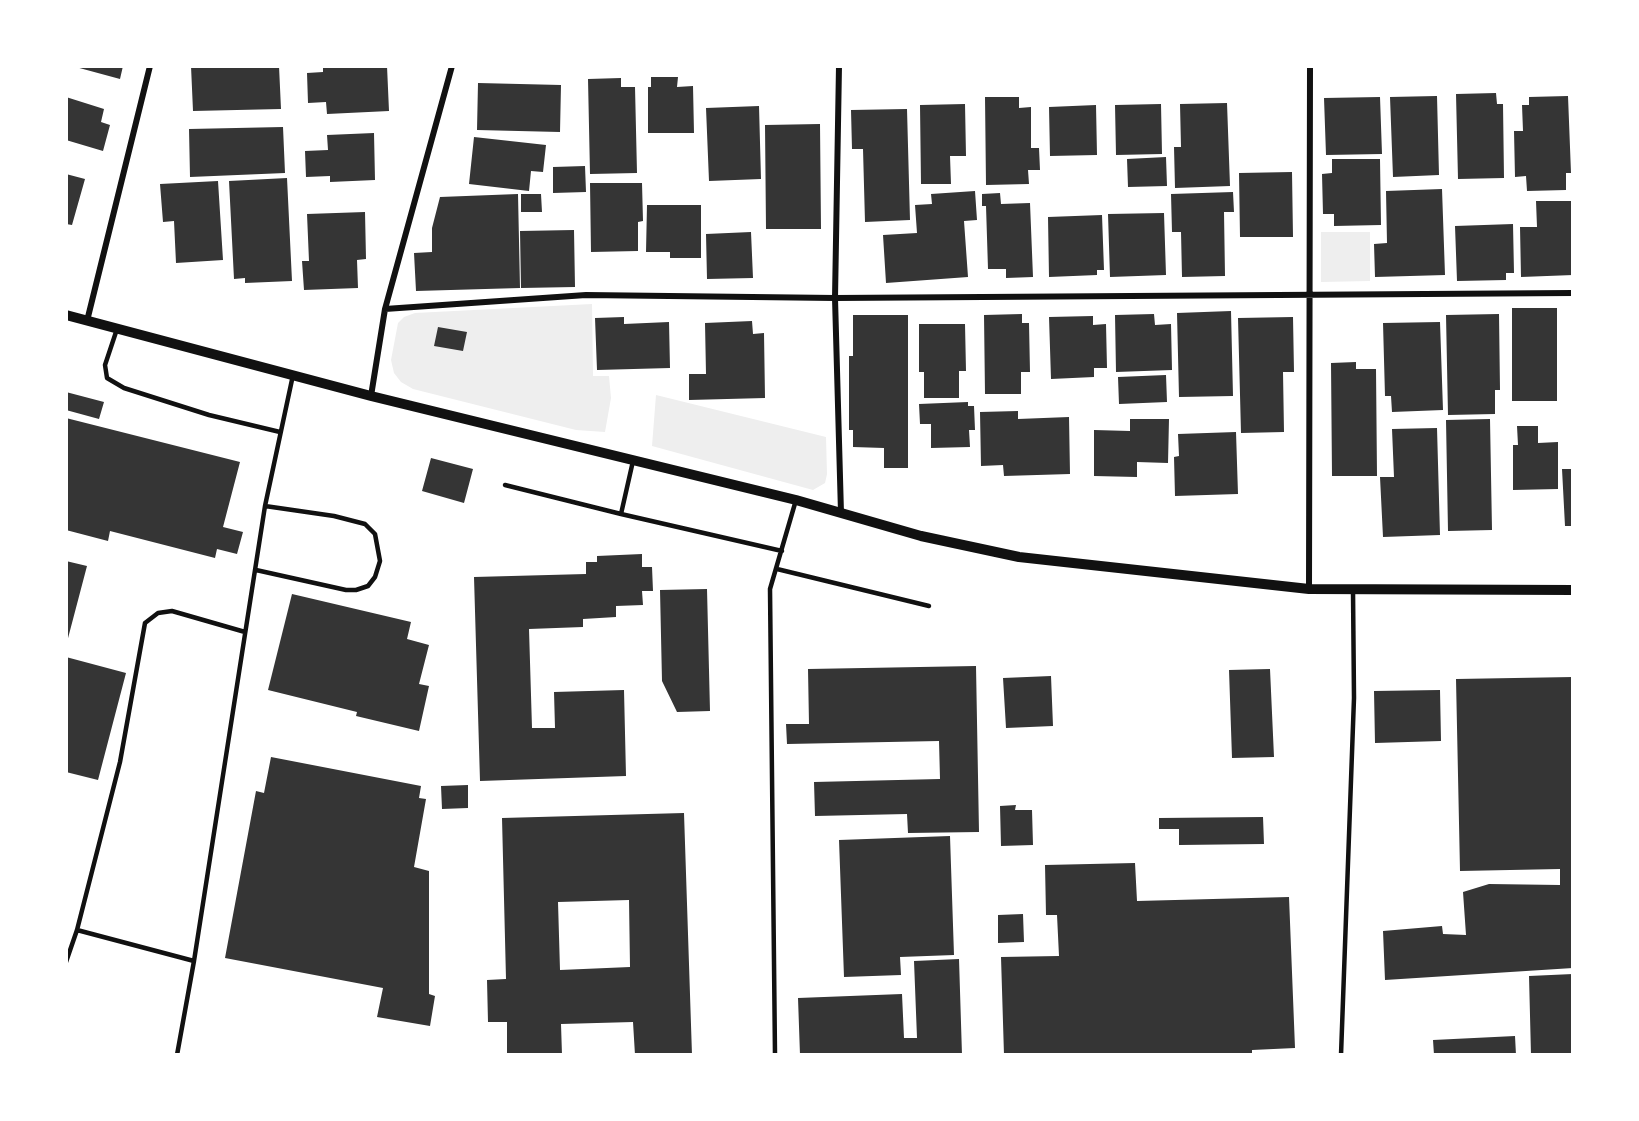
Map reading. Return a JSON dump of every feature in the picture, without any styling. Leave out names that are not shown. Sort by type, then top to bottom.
[{"type":"street","points":[[87,321],[150,66]]},
{"type":"street","points":[[371,396],[385,309],[452,66]]},
{"type":"street","points":[[839,66],[835,298],[841,513]]},
{"type":"street","points":[[1309,589],[1310,66]]},
{"type":"street","points":[[385,309],[586,295],[835,298],[1573,293]]},
{"type":"street","points":[[66,315],[371,396],[796,500],[921,536],[1019,557],[1309,589],[1573,590]]},
{"type":"lane","points":[[117,329],[105,364],[106,378],[124,388],[209,415],[280,432]]},
{"type":"lane","points":[[177,1055],[195,961],[265,506],[293,375]]},
{"type":"lane","points":[[621,514],[633,460]]},
{"type":"lane","points":[[505,485],[782,551]]},
{"type":"lane","points":[[775,1055],[770,589],[796,500]]},
{"type":"lane","points":[[256,570],[346,590],[356,590],[368,586],[375,577],[380,561],[375,534],[365,524],[334,516],[265,506]]},
{"type":"lane","points":[[777,569],[929,606]]},
{"type":"lane","points":[[1341,1055],[1354,698],[1353,590]]},
{"type":"lane","points":[[66,962],[77,930],[120,762],[146,623],[158,613],[172,610],[245,632]]},
{"type":"lane","points":[[77,930],[195,961]]},
{"type":"shaded area","points":[[1321,232],[1370,232],[1370,281],[1321,282]]},
{"type":"shaded area","points":[[592,304],[593,376],[609,376],[611,398],[605,432],[576,430],[413,389],[401,382],[394,373],[391,360],[398,323],[404,317],[415,313]]},
{"type":"shaded area","points":[[656,395],[826,437],[827,474],[825,483],[813,490],[652,446]]},
{"type":"building","points":[[72,66],[123,66],[120,79]]},
{"type":"building","points":[[191,66],[279,66],[281,109],[193,111]]},
{"type":"building","points":[[387,66],[389,111],[327,114],[326,102],[308,103],[307,73],[323,72],[323,67]]},
{"type":"building","points":[[651,77],[678,77],[677,87],[693,86],[694,133],[648,133],[648,87],[651,87]]},
{"type":"building","points":[[621,78],[621,87],[635,87],[637,173],[590,174],[588,79]]},
{"type":"building","points":[[478,83],[561,85],[560,132],[477,130]]},
{"type":"building","points":[[1496,93],[1497,104],[1503,104],[1504,178],[1458,179],[1456,94]]},
{"type":"building","points":[[1437,96],[1439,175],[1393,177],[1390,97]]},
{"type":"building","points":[[1568,96],[1571,173],[1566,173],[1566,190],[1527,191],[1526,176],[1515,177],[1514,131],[1523,131],[1522,105],[1529,105],[1529,97]]},
{"type":"building","points":[[66,97],[104,109],[101,122],[110,125],[103,151],[66,140]]},
{"type":"building","points":[[985,97],[1019,97],[1019,108],[1031,107],[1031,148],[1039,148],[1040,170],[1028,170],[1029,184],[986,185]]},
{"type":"building","points":[[1380,97],[1382,154],[1326,155],[1324,98]]},
{"type":"building","points":[[1227,103],[1230,186],[1175,188],[1174,147],[1181,147],[1180,104]]},
{"type":"building","points":[[965,104],[966,156],[950,156],[951,184],[921,184],[920,105]]},
{"type":"building","points":[[1161,104],[1162,154],[1116,155],[1115,105]]},
{"type":"building","points":[[1096,105],[1097,155],[1050,156],[1049,107]]},
{"type":"building","points":[[759,106],[761,179],[709,181],[706,108]]},
{"type":"building","points":[[907,109],[910,220],[865,222],[863,149],[852,149],[851,110]]},
{"type":"building","points":[[820,124],[821,229],[766,229],[765,125]]},
{"type":"building","points":[[283,127],[285,173],[190,177],[189,129]]},
{"type":"building","points":[[374,133],[375,180],[330,182],[330,176],[306,177],[305,151],[328,150],[327,135]]},
{"type":"building","points":[[474,137],[546,145],[543,172],[531,171],[529,191],[469,184]]},
{"type":"building","points":[[1166,157],[1167,186],[1128,187],[1127,159]]},
{"type":"building","points":[[1332,159],[1380,159],[1381,225],[1334,226],[1334,214],[1323,214],[1322,174],[1332,173]]},
{"type":"building","points":[[585,166],[586,192],[553,193],[553,167]]},
{"type":"building","points":[[1292,172],[1293,237],[1240,237],[1239,173]]},
{"type":"building","points":[[66,174],[85,179],[72,225],[66,224]]},
{"type":"building","points":[[287,178],[292,281],[245,283],[245,278],[234,279],[229,181]]},
{"type":"building","points":[[218,181],[223,260],[176,263],[174,221],[163,222],[160,184]]},
{"type":"building","points":[[590,183],[642,183],[643,221],[638,222],[638,251],[591,252]]},
{"type":"building","points":[[1442,189],[1445,275],[1375,277],[1374,244],[1387,243],[1386,191]]},
{"type":"building","points":[[975,191],[977,220],[964,221],[968,277],[886,283],[883,235],[917,233],[915,205],[932,204],[931,194]]},
{"type":"building","points":[[1233,192],[1234,212],[1224,212],[1225,276],[1182,277],[1181,232],[1172,232],[1171,194]]},
{"type":"building","points":[[1000,193],[1001,204],[1030,203],[1033,277],[1006,278],[1006,269],[988,269],[986,206],[982,206],[982,194]]},
{"type":"building","points":[[518,194],[520,288],[416,291],[414,253],[432,252],[432,228],[440,197]]},
{"type":"building","points":[[521,194],[541,194],[542,212],[521,212]]},
{"type":"building","points":[[1536,201],[1573,201],[1573,275],[1521,277],[1520,227],[1537,227]]},
{"type":"building","points":[[647,205],[701,205],[701,258],[670,258],[670,252],[646,252]]},
{"type":"building","points":[[365,212],[366,259],[357,260],[358,288],[304,290],[302,261],[309,261],[307,214]]},
{"type":"building","points":[[1164,213],[1166,275],[1110,277],[1108,214]]},
{"type":"building","points":[[1102,215],[1104,270],[1097,270],[1097,275],[1049,277],[1048,217]]},
{"type":"building","points":[[1513,224],[1514,273],[1506,273],[1506,280],[1457,281],[1455,226]]},
{"type":"building","points":[[574,230],[575,287],[521,288],[520,231]]},
{"type":"building","points":[[751,232],[753,278],[707,279],[706,234]]},
{"type":"building","points":[[1512,308],[1557,308],[1557,401],[1512,401]]},
{"type":"building","points":[[1231,311],[1233,396],[1179,397],[1177,313]]},
{"type":"building","points":[[1022,314],[1022,323],[1029,323],[1030,372],[1021,372],[1021,394],[985,394],[984,315]]},
{"type":"building","points":[[1154,314],[1155,325],[1171,324],[1172,370],[1116,372],[1115,315]]},
{"type":"building","points":[[1499,314],[1500,390],[1495,390],[1495,414],[1448,415],[1446,315]]},
{"type":"building","points":[[853,315],[908,315],[908,468],[884,468],[884,448],[853,447],[853,430],[849,430],[849,356],[853,356]]},
{"type":"building","points":[[1093,316],[1093,325],[1106,324],[1107,368],[1094,368],[1094,377],[1051,379],[1049,317]]},
{"type":"building","points":[[624,317],[624,324],[669,322],[670,368],[597,370],[595,318]]},
{"type":"building","points":[[1293,317],[1294,372],[1283,372],[1284,432],[1241,433],[1238,318]]},
{"type":"building","points":[[752,321],[753,334],[764,333],[765,398],[689,400],[689,374],[706,374],[705,323]]},
{"type":"building","points":[[1440,322],[1443,410],[1392,412],[1391,396],[1385,396],[1383,323]]},
{"type":"building","points":[[919,324],[965,324],[966,371],[959,371],[959,398],[924,398],[924,372],[919,372]]},
{"type":"building","points":[[438,327],[467,332],[463,351],[434,346]]},
{"type":"building","points":[[1356,362],[1356,369],[1376,369],[1377,476],[1332,476],[1331,363]]},
{"type":"building","points":[[1166,375],[1167,402],[1119,404],[1118,377]]},
{"type":"building","points":[[66,392],[104,402],[99,419],[66,410]]},
{"type":"building","points":[[968,402],[968,406],[974,406],[975,430],[969,430],[970,447],[931,448],[931,424],[920,424],[919,404]]},
{"type":"building","points":[[1018,411],[1018,419],[1069,417],[1070,474],[1004,476],[1003,465],[981,466],[980,412]]},
{"type":"building","points":[[66,418],[240,462],[223,527],[243,532],[237,554],[217,549],[215,558],[110,531],[108,541],[66,530]]},
{"type":"building","points":[[1130,419],[1169,419],[1168,463],[1137,462],[1137,477],[1094,476],[1094,430],[1130,431]]},
{"type":"building","points":[[1490,419],[1492,530],[1448,531],[1446,420]]},
{"type":"building","points":[[1517,426],[1538,426],[1538,443],[1558,442],[1558,489],[1513,490],[1513,445],[1518,445]]},
{"type":"building","points":[[1437,428],[1440,535],[1383,537],[1380,477],[1394,477],[1392,429]]},
{"type":"building","points":[[1236,432],[1238,494],[1175,496],[1174,457],[1179,456],[1178,434]]},
{"type":"building","points":[[431,458],[473,469],[464,503],[422,491]]},
{"type":"building","points":[[1562,469],[1573,469],[1573,526],[1565,526]]},
{"type":"building","points":[[642,554],[642,567],[652,567],[653,591],[642,591],[643,605],[616,606],[616,617],[583,619],[583,627],[529,629],[532,728],[555,728],[554,692],[624,690],[626,776],[480,781],[474,577],[586,574],[586,562],[597,562],[597,556]]},
{"type":"building","points":[[66,561],[87,566],[67,642],[66,642]]},
{"type":"building","points":[[707,589],[710,711],[677,712],[662,681],[660,590]]},
{"type":"building","points":[[292,594],[411,622],[407,639],[429,645],[419,684],[429,686],[419,731],[356,716],[357,712],[268,690]]},
{"type":"building","points":[[66,657],[126,673],[98,780],[66,772]]},
{"type":"building","points":[[976,666],[979,832],[908,833],[907,814],[815,816],[814,782],[940,779],[939,741],[787,744],[786,724],[809,724],[808,669]]},
{"type":"building","points":[[1270,669],[1274,757],[1232,758],[1229,670]]},
{"type":"building","points":[[1051,676],[1053,726],[1006,728],[1003,678]]},
{"type":"building","points":[[1573,677],[1573,968],[1385,980],[1383,931],[1442,926],[1443,934],[1466,935],[1463,892],[1489,884],[1560,885],[1560,869],[1460,871],[1456,679]]},
{"type":"building","points":[[1440,690],[1441,741],[1375,743],[1374,691]]},
{"type":"building","points":[[271,757],[421,786],[419,798],[426,799],[414,867],[429,871],[429,994],[435,996],[430,1026],[377,1017],[383,988],[225,958],[256,791],[264,793]]},
{"type":"building","points":[[468,785],[468,808],[442,809],[441,786]]},
{"type":"building","points":[[1016,805],[1015,810],[1032,810],[1033,845],[1001,846],[1000,806]]},
{"type":"building","points":[[684,813],[692,1055],[635,1055],[633,1022],[561,1024],[562,1055],[507,1055],[507,1022],[488,1022],[487,980],[506,979],[502,818]],"holes":[[[629,900],[630,967],[560,970],[558,902]]]},
{"type":"building","points":[[1263,817],[1264,844],[1179,845],[1179,829],[1159,829],[1159,818]]},
{"type":"building","points":[[950,836],[954,955],[900,957],[901,975],[844,977],[839,840]]},
{"type":"building","points":[[1135,863],[1137,901],[1289,897],[1295,1048],[1252,1050],[1252,1055],[1004,1055],[1001,957],[1059,956],[1057,915],[1046,915],[1045,865]]},
{"type":"building","points":[[1023,914],[1024,942],[998,943],[998,915]]},
{"type":"building","points":[[959,959],[962,1055],[800,1055],[798,998],[902,994],[904,1038],[917,1038],[914,961]]},
{"type":"building","points":[[1573,974],[1573,1055],[1531,1055],[1529,976]]},
{"type":"building","points":[[1515,1036],[1516,1055],[1434,1055],[1433,1040]]}]
